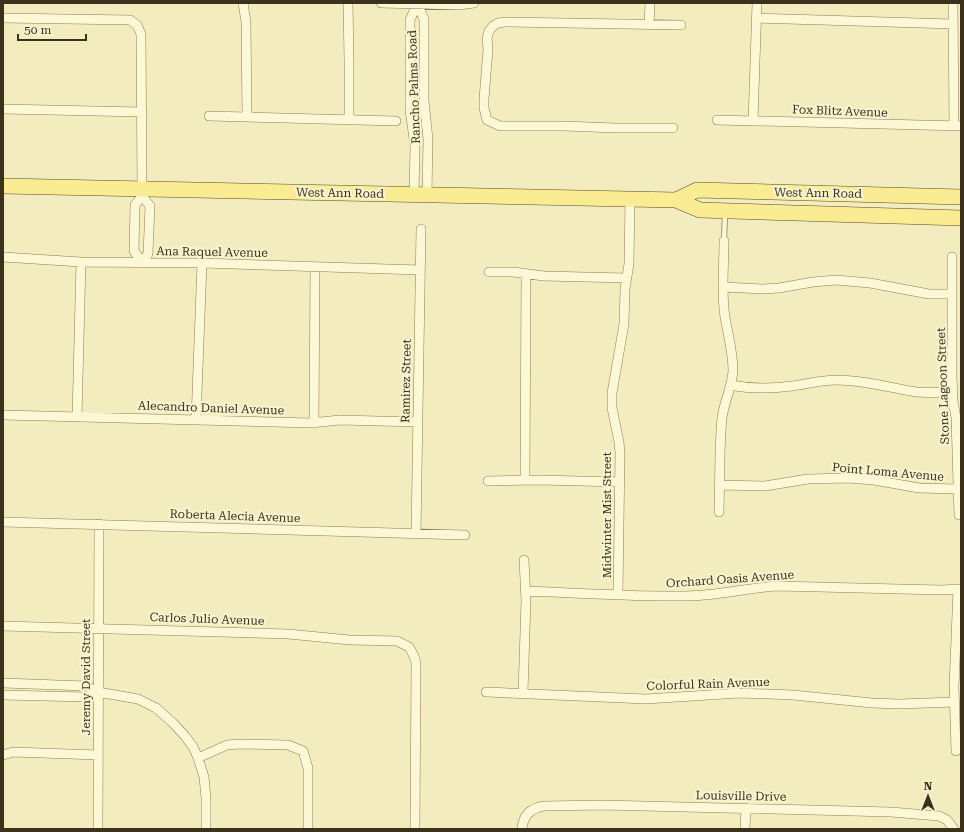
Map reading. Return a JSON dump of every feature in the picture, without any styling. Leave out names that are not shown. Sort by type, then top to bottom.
[{"type":"main road","name":"West Ann Road","points":[[3,186],[142,192],[420,194],[676,200],[700,210],[961,218]]},
{"type":"main road","name":"West Ann Road","points":[[676,200],[697,190],[961,197]]},
{"type":"street","points":[[243,3],[246,22],[247,117]]},
{"type":"street","points":[[348,3],[349,119]]},
{"type":"street","points":[[381,3],[459,5],[474,3]]},
{"type":"street","points":[[649,25],[650,3]]},
{"type":"street","points":[[753,121],[757,3]]},
{"type":"street","points":[[953,3],[957,126]]},
{"type":"street","name":"Rancho Palms Road","points":[[417,4],[410,20],[410,110],[420,194]]},
{"type":"street","name":"Rancho Palms Road","points":[[417,4],[424,19],[424,101],[428,139],[420,194]]},
{"type":"street","points":[[3,18],[130,20],[137,25],[141,34],[142,192],[135,205],[134,252],[142,262],[148,254],[150,206],[142,192]]},
{"type":"street","points":[[757,18],[953,24]]},
{"type":"street","points":[[673,128],[500,126],[487,120],[484,108],[484,99],[488,50],[487,38],[489,31],[493,26],[498,23],[505,22],[681,25]]},
{"type":"street","points":[[3,109],[142,112]]},
{"type":"street","points":[[209,116],[396,121]]},
{"type":"street","name":"Fox Blitz Avenue","points":[[718,120],[957,126]]},
{"type":"street","name":"Midwinter Mist Street","points":[[618,594],[620,482],[619,442],[612,408],[612,393],[624,324],[625,289],[629,264],[630,199]]},
{"type":"street","name":"Ramirez Street","points":[[416,534],[421,229]]},
{"type":"street","points":[[719,512],[722,422],[725,404],[731,385],[732,363],[729,332],[725,317],[723,287],[724,241]]},
{"type":"street","name":"Ana Raquel Avenue","points":[[3,257],[81,262],[202,263],[420,270]]},
{"type":"street","name":"Stone Lagoon Street","points":[[952,257],[953,401],[956,418],[960,489],[959,515]]},
{"type":"street","points":[[77,417],[81,262]]},
{"type":"street","points":[[196,420],[202,263]]},
{"type":"street","points":[[314,423],[315,267]]},
{"type":"street","points":[[489,272],[513,272],[544,276],[626,278]]},
{"type":"street","points":[[526,274],[526,480]]},
{"type":"street","points":[[723,287],[763,289],[836,280],[870,283],[929,294],[952,294]]},
{"type":"street","points":[[731,385],[748,388],[774,388],[820,380],[855,380],[919,392],[953,392]]},
{"type":"street","name":"Alecandro Daniel Avenue","points":[[3,415],[314,423],[340,420],[418,422]]},
{"type":"street","name":"Point Loma Avenue","points":[[720,485],[765,486],[808,479],[848,478],[874,480],[919,488],[960,489]]},
{"type":"street","points":[[488,481],[526,480],[620,482]]},
{"type":"street","name":"Roberta Alecia Avenue","points":[[3,522],[465,535]]},
{"type":"street","name":"Jeremy David Street","points":[[98,829],[99,524]]},
{"type":"street","points":[[523,693],[526,591],[524,560]]},
{"type":"street","name":"Orchard Oasis Avenue","points":[[526,591],[687,596],[720,594],[777,586],[941,590],[960,589]]},
{"type":"street","points":[[956,751],[955,702],[958,668],[960,589]]},
{"type":"street","name":"Carlos Julio Avenue","points":[[3,626],[288,634],[350,640],[397,642],[409,647],[416,663],[415,829]]},
{"type":"street","points":[[3,683],[86,686],[98,692],[138,699],[156,708],[185,736],[193,747],[198,758],[204,777],[206,829]]},
{"type":"street","points":[[3,695],[86,697],[98,692]]},
{"type":"street","name":"Colorful Rain Avenue","points":[[486,692],[646,699],[740,693],[792,695],[872,703],[899,704],[955,702]]},
{"type":"street","points":[[198,758],[227,745],[238,744],[288,745],[303,751],[308,768],[308,829]]},
{"type":"street","points":[[3,755],[13,752],[98,755]]},
{"type":"street","name":"Louisville Drive","points":[[522,829],[522,822],[529,812],[536,807],[611,805],[891,812],[939,816],[947,820],[953,827]]},
{"type":"street","points":[[745,829],[746,808]]},
{"type":"lane","points":[[724,241],[725,211]]}]
